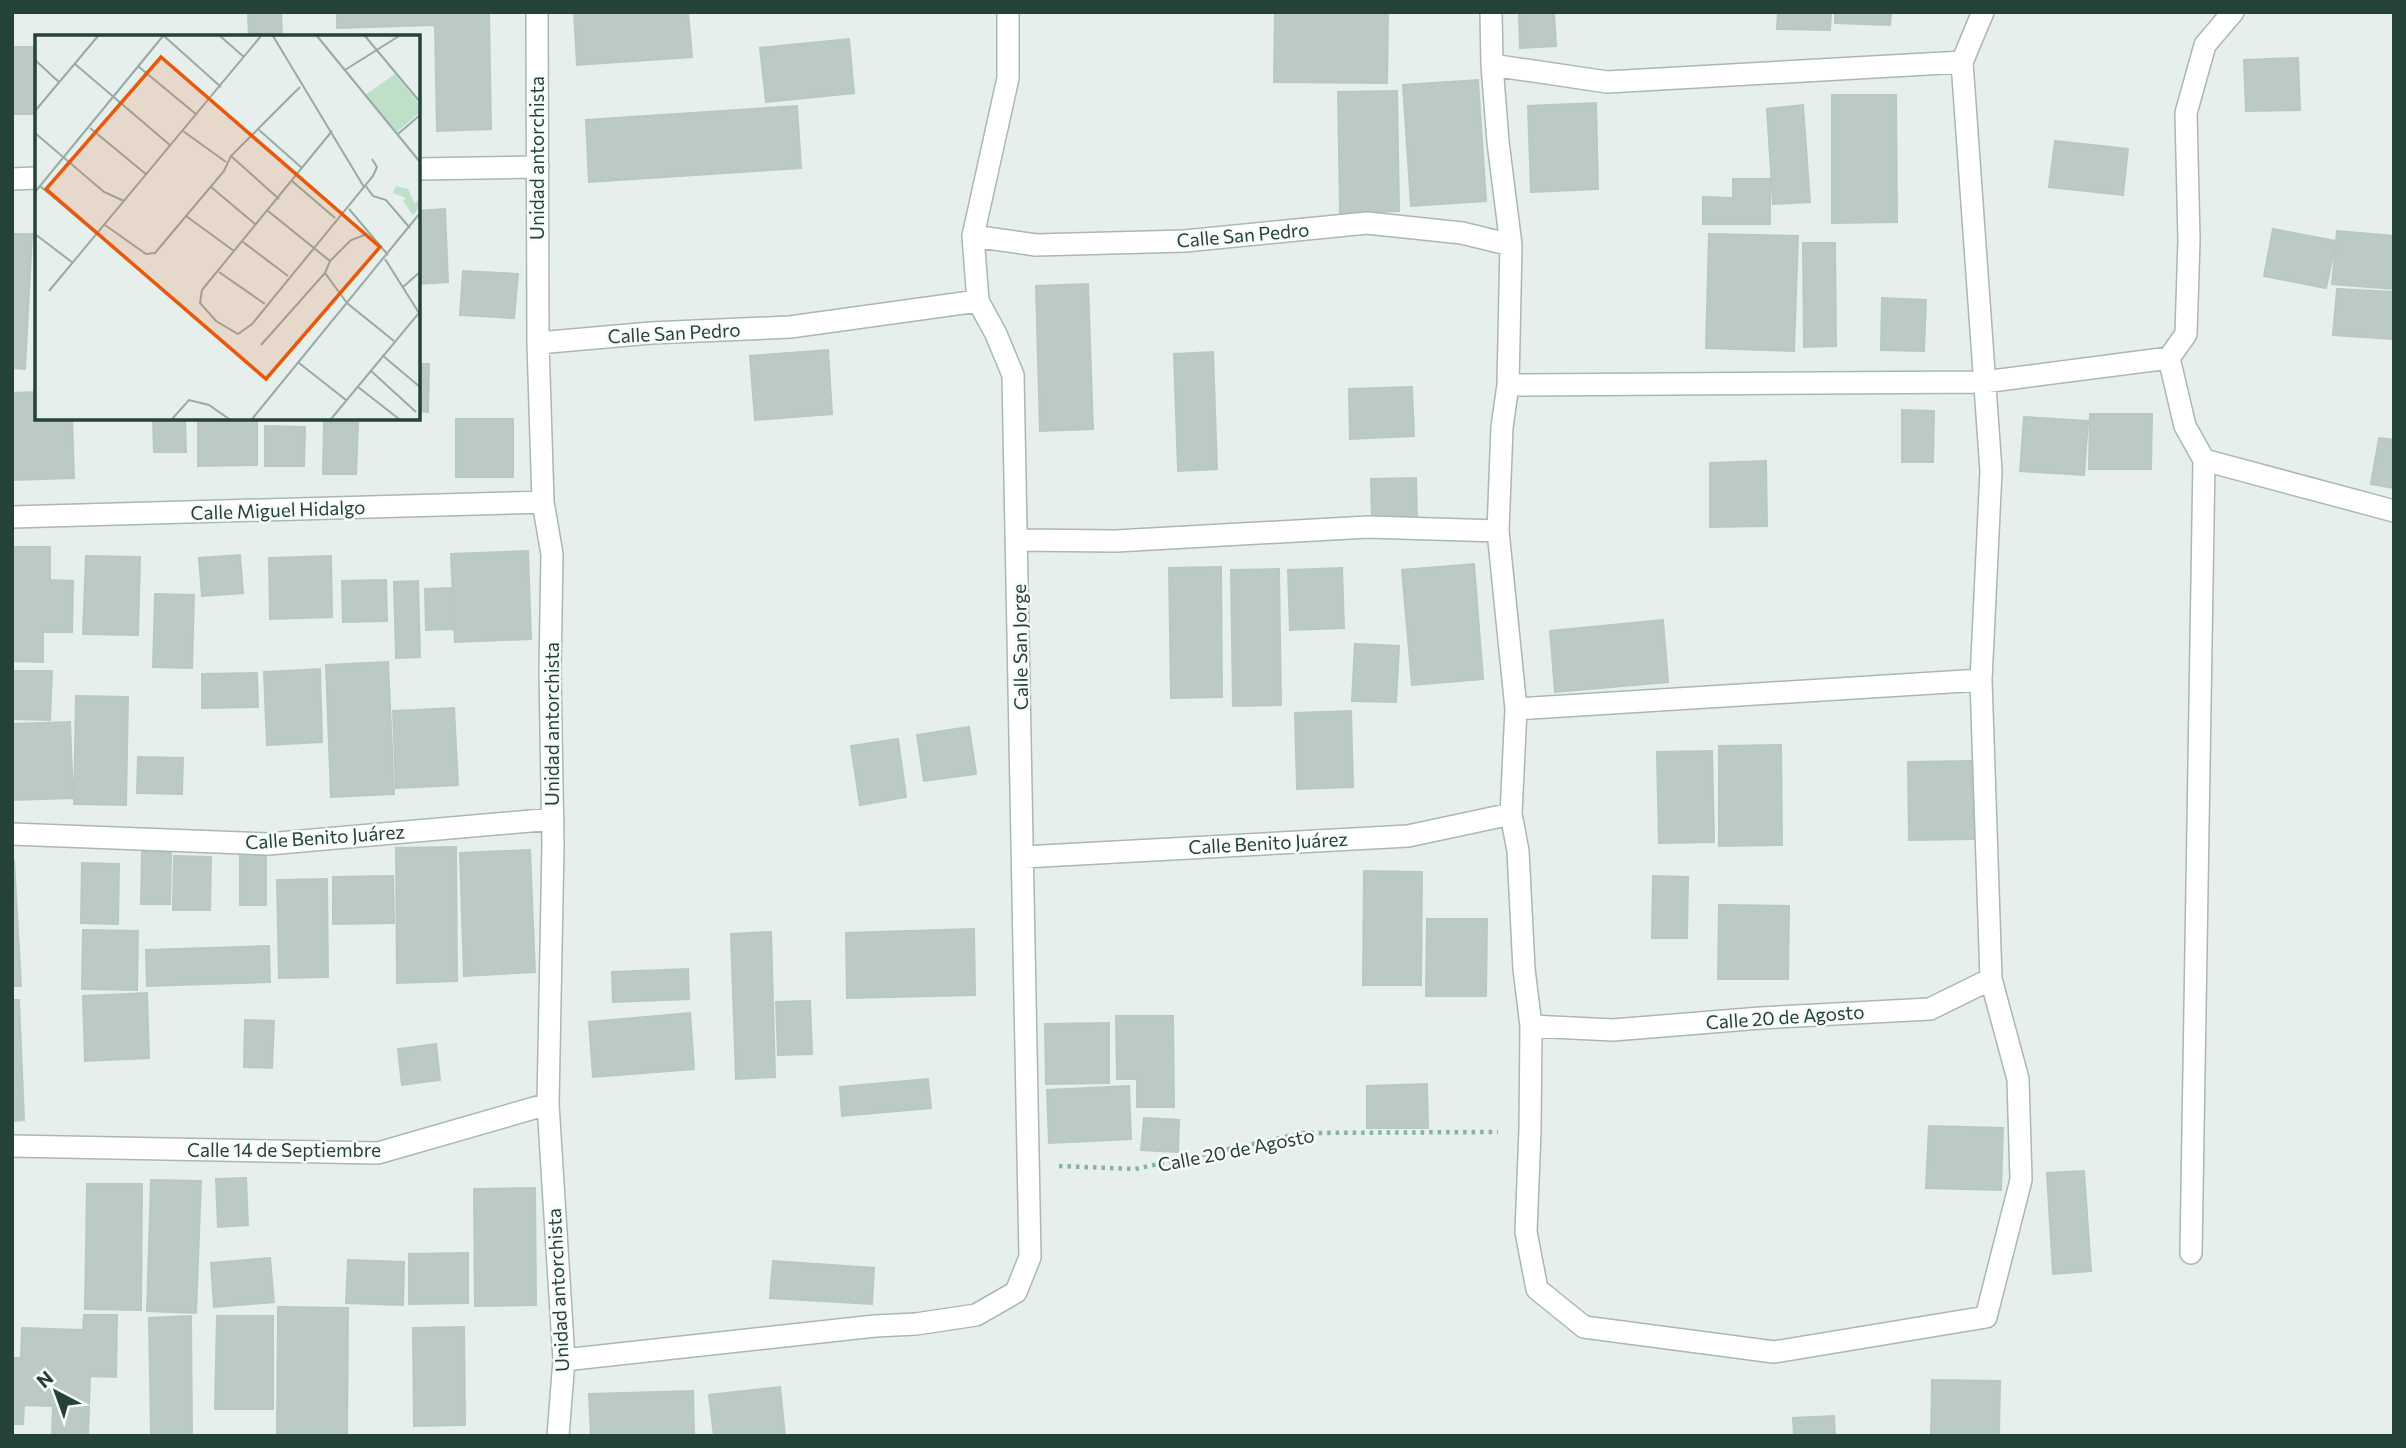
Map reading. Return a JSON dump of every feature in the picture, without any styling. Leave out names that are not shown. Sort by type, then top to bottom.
[{"type":"street","name":"Unidad antorchista","points":[[537,12],[538,343],[543,502],[552,554],[550,671],[553,819],[548,1104],[564,1360],[558,1436]]},
{"type":"street","name":"Calle San Jorge","points":[[564,1360],[861,1327],[916,1324],[976,1315],[1017,1292],[1030,1257],[1030,1198],[1026,1165],[1024,857],[1013,375],[996,334],[978,301],[974,236],[1008,78],[1007,12]]},
{"type":"street","points":[[1491,12],[1498,142],[1511,245],[1508,385],[1502,427],[1497,531],[1516,709],[1511,814],[1518,850],[1524,969],[1531,1026],[1526,1232],[1537,1289],[1584,1327],[1774,1352],[1986,1317],[2021,1180],[2018,1079],[1991,979],[1982,680],[1991,471],[1962,62],[1983,12]]},
{"type":"street","points":[[1508,385],[1983,382],[2169,358],[2186,334],[2189,240],[2186,113],[2205,45],[2234,12]]},
{"type":"street","points":[[1492,65],[1607,82],[1962,62]]},
{"type":"street","points":[[420,169],[538,167]]},
{"type":"street","points":[[12,179],[35,178]]},
{"type":"street","name":"Calle San Pedro","points":[[974,236],[1036,245],[1185,241],[1367,223],[1462,233],[1511,245]]},
{"type":"street","name":"Calle San Pedro","points":[[538,343],[651,333],[790,327],[978,301]]},
{"type":"street","points":[[2169,358],[2185,426],[2204,460],[2191,1253]]},
{"type":"street","points":[[2204,460],[2394,511]]},
{"type":"street","name":"Calle Miguel Hidalgo","points":[[12,517],[543,502]]},
{"type":"street","points":[[1018,540],[1116,541],[1368,527],[1497,531]]},
{"type":"street","points":[[1516,709],[1982,680]]},
{"type":"street","name":"Calle Benito Juárez","points":[[1024,857],[1408,836],[1511,814]]},
{"type":"street","name":"Calle Benito Juárez","points":[[12,834],[268,844],[553,819]]},
{"type":"street","name":"Calle 20 de Agosto","points":[[1531,1026],[1613,1030],[1761,1018],[1930,1009],[1991,979]]},
{"type":"street","name":"Calle 14 de Septiembre","points":[[12,1146],[378,1153],[548,1104]]},
{"type":"path","name":"Calle 20 de Agosto","points":[[1026,1165],[1135,1169],[1304,1133],[1530,1130]]},
{"type":"building","points":[[248,12],[281,12],[282,35],[249,35]]},
{"type":"building","points":[[337,12],[489,12],[491,129],[437,131],[435,25],[337,28]]},
{"type":"building","points":[[574,12],[688,12],[692,57],[577,65]]},
{"type":"building","points":[[1275,12],[1388,12],[1387,83],[1274,82]]},
{"type":"building","points":[[1519,12],[1554,12],[1556,46],[1520,48]]},
{"type":"building","points":[[1778,12],[1831,12],[1830,30],[1777,29]]},
{"type":"building","points":[[1835,12],[1891,12],[1890,25],[1835,23]]},
{"type":"building","points":[[849,39],[854,93],[766,102],[760,48]]},
{"type":"building","points":[[12,47],[35,47],[35,114],[12,114]]},
{"type":"building","points":[[2298,58],[2300,110],[2246,111],[2244,60]]},
{"type":"building","points":[[1478,80],[1486,201],[1411,206],[1403,85]]},
{"type":"building","points":[[1397,91],[1399,211],[1340,213],[1338,92]]},
{"type":"building","points":[[1832,95],[1896,95],[1897,222],[1832,223]]},
{"type":"building","points":[[1596,103],[1598,189],[1531,192],[1528,106]]},
{"type":"building","points":[[1803,105],[1810,202],[1773,204],[1767,109]]},
{"type":"building","points":[[797,106],[801,168],[589,182],[586,120]]},
{"type":"building","points":[[2055,141],[2128,149],[2123,195],[2049,187]]},
{"type":"building","points":[[1733,179],[1770,179],[1770,224],[1703,224],[1703,197],[1733,198]]},
{"type":"building","points":[[445,209],[448,282],[420,284],[420,211]]},
{"type":"building","points":[[2273,229],[2336,241],[2326,288],[2264,276]]},
{"type":"building","points":[[2337,231],[2394,236],[2394,289],[2332,284]]},
{"type":"building","points":[[12,234],[32,234],[25,369],[12,368]]},
{"type":"building","points":[[1709,234],[1798,236],[1794,351],[1706,348]]},
{"type":"building","points":[[1803,243],[1835,243],[1836,346],[1804,347]]},
{"type":"building","points":[[463,271],[518,274],[514,318],[460,315]]},
{"type":"building","points":[[1088,284],[1093,429],[1040,431],[1036,286]]},
{"type":"building","points":[[2337,289],[2394,292],[2394,339],[2333,335]]},
{"type":"building","points":[[1882,298],[1926,300],[1924,351],[1881,350]]},
{"type":"building","points":[[828,350],[832,414],[755,420],[750,356]]},
{"type":"building","points":[[1213,352],[1217,469],[1178,471],[1174,354]]},
{"type":"building","points":[[420,364],[429,364],[428,412],[420,411]]},
{"type":"building","points":[[1412,387],[1414,436],[1350,439],[1349,389]]},
{"type":"building","points":[[35,392],[35,420],[72,420],[74,478],[12,480],[12,393]]},
{"type":"building","points":[[1902,410],[1934,411],[1933,462],[1902,462]]},
{"type":"building","points":[[2090,414],[2152,414],[2151,469],[2089,469]]},
{"type":"building","points":[[2024,417],[2088,421],[2084,475],[2020,471]]},
{"type":"building","points":[[456,419],[513,419],[513,477],[456,477]]},
{"type":"building","points":[[153,420],[185,420],[186,452],[154,452]]},
{"type":"building","points":[[198,420],[257,420],[257,465],[198,466]]},
{"type":"building","points":[[324,422],[358,423],[356,474],[323,474]]},
{"type":"building","points":[[265,426],[305,427],[304,466],[265,466]]},
{"type":"building","points":[[2379,438],[2394,440],[2394,488],[2371,484]]},
{"type":"building","points":[[1766,461],[1767,526],[1710,527],[1710,463]]},
{"type":"building","points":[[1416,478],[1417,519],[1372,520],[1371,479]]},
{"type":"building","points":[[13,547],[50,547],[50,580],[73,581],[72,632],[43,632],[43,662],[12,661]]},
{"type":"building","points":[[528,551],[531,639],[455,642],[451,554]]},
{"type":"building","points":[[240,555],[243,593],[202,596],[199,558]]},
{"type":"building","points":[[86,556],[140,557],[138,635],[83,634]]},
{"type":"building","points":[[331,556],[332,617],[270,619],[269,558]]},
{"type":"building","points":[[1474,564],[1483,679],[1412,685],[1402,570]]},
{"type":"building","points":[[1221,567],[1222,697],[1171,698],[1169,568]]},
{"type":"building","points":[[1342,568],[1344,628],[1290,630],[1288,570]]},
{"type":"building","points":[[1279,569],[1281,705],[1233,706],[1231,570]]},
{"type":"building","points":[[386,580],[387,621],[343,622],[342,581]]},
{"type":"building","points":[[418,581],[420,657],[396,658],[394,582]]},
{"type":"building","points":[[453,588],[453,629],[426,630],[425,589]]},
{"type":"building","points":[[155,594],[194,595],[192,668],[153,667]]},
{"type":"building","points":[[1663,620],[1668,682],[1555,692],[1550,631]]},
{"type":"building","points":[[1355,644],[1399,646],[1396,702],[1352,701]]},
{"type":"building","points":[[388,662],[394,794],[331,797],[326,665]]},
{"type":"building","points":[[320,669],[322,742],[267,745],[264,672]]},
{"type":"building","points":[[12,671],[52,671],[50,720],[12,719]]},
{"type":"building","points":[[257,673],[258,707],[202,708],[202,674]]},
{"type":"building","points":[[76,696],[128,697],[126,805],[74,804]]},
{"type":"building","points":[[454,708],[458,785],[396,788],[393,711]]},
{"type":"building","points":[[1351,711],[1353,787],[1297,789],[1295,713]]},
{"type":"building","points":[[70,722],[73,798],[12,800],[12,724]]},
{"type":"building","points":[[969,727],[976,774],[924,781],[917,735]]},
{"type":"building","points":[[898,739],[906,797],[860,805],[851,746]]},
{"type":"building","points":[[1781,745],[1782,845],[1719,846],[1719,746]]},
{"type":"building","points":[[1712,751],[1714,842],[1659,843],[1657,752]]},
{"type":"building","points":[[138,757],[183,758],[182,794],[137,793]]},
{"type":"building","points":[[1972,761],[1974,839],[1909,840],[1908,762]]},
{"type":"building","points":[[456,847],[457,981],[397,983],[396,848]]},
{"type":"building","points":[[530,850],[535,972],[464,976],[460,853]]},
{"type":"building","points":[[142,852],[171,852],[170,904],[141,904]]},
{"type":"building","points":[[240,854],[266,854],[266,905],[240,905]]},
{"type":"building","points":[[174,856],[211,857],[210,910],[173,910]]},
{"type":"building","points":[[14,860],[21,986],[12,986]]},
{"type":"building","points":[[82,863],[119,864],[118,924],[81,923]]},
{"type":"building","points":[[1364,871],[1422,872],[1421,985],[1363,985]]},
{"type":"building","points":[[393,876],[394,923],[333,924],[333,877]]},
{"type":"building","points":[[1653,876],[1688,877],[1687,938],[1652,938]]},
{"type":"building","points":[[327,879],[328,977],[279,978],[277,880]]},
{"type":"building","points":[[1719,905],[1789,906],[1788,979],[1718,979]]},
{"type":"building","points":[[1427,919],[1487,919],[1486,996],[1426,996]]},
{"type":"building","points":[[974,929],[975,995],[847,998],[846,933]]},
{"type":"building","points":[[83,930],[138,931],[137,990],[82,989]]},
{"type":"building","points":[[771,932],[775,1077],[736,1079],[731,934]]},
{"type":"building","points":[[269,946],[270,982],[147,986],[146,950]]},
{"type":"building","points":[[688,969],[689,999],[613,1002],[612,972]]},
{"type":"building","points":[[147,993],[149,1058],[85,1061],[83,996]]},
{"type":"building","points":[[12,1000],[19,1000],[24,1120],[12,1121]]},
{"type":"building","points":[[810,1001],[812,1054],[778,1055],[776,1002]]},
{"type":"building","points":[[690,1013],[694,1069],[593,1077],[589,1022]]},
{"type":"building","points":[[1116,1016],[1173,1016],[1174,1107],[1137,1107],[1137,1079],[1117,1079]]},
{"type":"building","points":[[245,1020],[274,1021],[272,1068],[244,1067]]},
{"type":"building","points":[[1109,1023],[1109,1083],[1046,1084],[1045,1024]]},
{"type":"building","points":[[436,1044],[440,1080],[402,1085],[398,1049]]},
{"type":"building","points":[[928,1079],[931,1108],[842,1116],[840,1087]]},
{"type":"building","points":[[1427,1084],[1428,1128],[1367,1128],[1367,1086]]},
{"type":"building","points":[[1129,1086],[1131,1139],[1049,1143],[1047,1090]]},
{"type":"building","points":[[1144,1118],[1179,1120],[1178,1152],[1141,1150]]},
{"type":"building","points":[[1929,1126],[2003,1128],[2001,1190],[1926,1188]]},
{"type":"building","points":[[2084,1171],[2091,1271],[2053,1274],[2047,1173]]},
{"type":"building","points":[[246,1178],[248,1225],[218,1227],[216,1179]]},
{"type":"building","points":[[151,1180],[201,1181],[196,1313],[147,1311]]},
{"type":"building","points":[[87,1184],[142,1184],[141,1310],[85,1309]]},
{"type":"building","points":[[535,1188],[536,1305],[475,1306],[474,1189]]},
{"type":"building","points":[[468,1253],[468,1303],[409,1304],[409,1254]]},
{"type":"building","points":[[270,1258],[274,1302],[214,1307],[211,1263]]},
{"type":"building","points":[[348,1260],[404,1262],[403,1305],[346,1303]]},
{"type":"building","points":[[773,1261],[874,1268],[872,1304],[770,1298]]},
{"type":"building","points":[[278,1307],[348,1308],[347,1435],[277,1436]]},
{"type":"building","points":[[84,1315],[117,1315],[116,1377],[90,1376],[88,1436],[52,1436],[53,1406],[24,1405],[23,1424],[12,1424],[12,1358],[21,1358],[22,1328],[83,1330]]},
{"type":"building","points":[[191,1316],[192,1436],[151,1436],[149,1318]]},
{"type":"building","points":[[217,1316],[273,1316],[273,1409],[215,1409]]},
{"type":"building","points":[[464,1327],[465,1425],[414,1426],[413,1328]]},
{"type":"building","points":[[1932,1380],[2000,1381],[1999,1436],[1931,1436]]},
{"type":"building","points":[[780,1387],[785,1436],[714,1436],[709,1395]]},
{"type":"building","points":[[693,1391],[694,1436],[591,1436],[589,1394]]},
{"type":"building","points":[[1834,1416],[1835,1436],[1794,1436],[1793,1418]]}]
